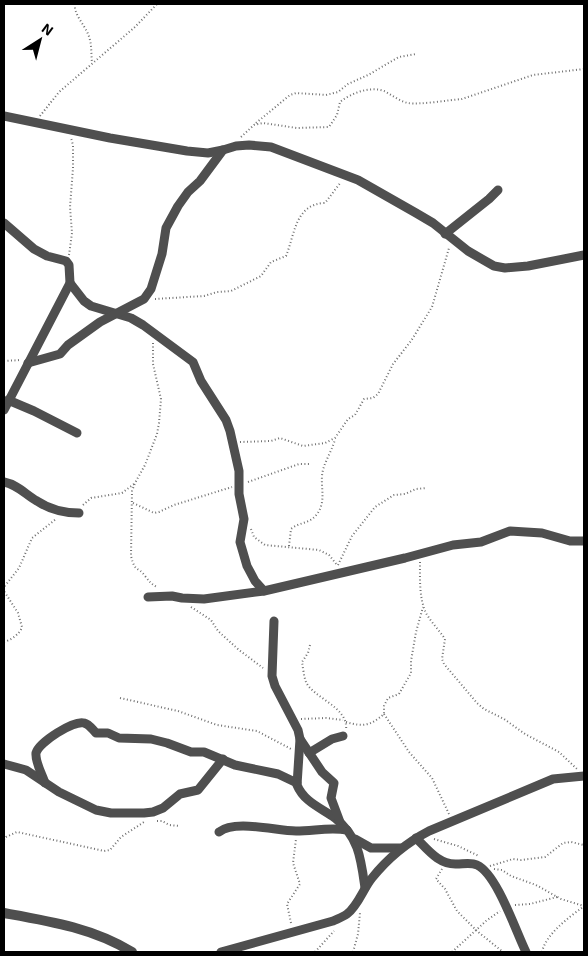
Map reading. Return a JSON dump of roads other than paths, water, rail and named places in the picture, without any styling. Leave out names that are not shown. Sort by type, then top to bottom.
[{"type":"street","points":[[4,116],[110,138],[187,151],[208,153],[249,144],[271,147],[353,177],[416,212],[485,262],[505,268],[528,266],[584,255]]},
{"type":"street","points":[[29,361],[60,354],[68,345],[100,322],[144,299],[162,254],[166,228],[188,192],[200,181],[223,150]]},
{"type":"street","points":[[448,236],[498,190]]},
{"type":"street","points":[[4,223],[34,249],[47,256],[66,260],[69,265],[70,283],[4,410]]},
{"type":"street","points":[[70,283],[84,301],[91,306],[131,318],[192,362],[201,381],[226,420],[239,472],[244,522],[240,538],[247,566],[255,581],[264,591]]},
{"type":"street","points":[[8,400],[77,433]]},
{"type":"street","points":[[4,482],[17,486],[38,502],[66,512],[78,513]]},
{"type":"street","points":[[148,597],[220,598],[264,591],[336,571],[420,554],[453,545],[480,542],[510,531],[542,532],[570,541],[584,541]]},
{"type":"street","points":[[274,621],[272,676],[280,698],[298,730],[304,753],[334,783],[331,798],[344,827]]},
{"type":"street","points":[[45,783],[36,753],[39,747],[58,732],[78,722],[83,722],[96,733],[108,733],[115,737],[127,739],[152,740],[191,752],[204,752],[235,765],[278,774],[297,784]]},
{"type":"street","points":[[304,753],[332,739],[343,736]]},
{"type":"street","points":[[304,753],[297,784],[299,792],[344,827],[355,840],[365,888]]},
{"type":"street","points":[[4,764],[26,770],[59,792],[96,810],[111,813],[144,814],[163,808],[180,794],[198,790],[223,759]]},
{"type":"street","points":[[221,952],[333,921],[348,913],[355,906],[365,888],[378,872],[401,848],[420,836],[451,821],[553,779],[584,776]]},
{"type":"street","points":[[219,832],[223,828],[250,826],[297,831],[344,827]]},
{"type":"street","points":[[420,836],[428,851],[439,860],[446,863],[475,864],[482,869],[505,904],[526,952]]},
{"type":"street","points":[[355,840],[371,848],[401,848]]},
{"type":"street","points":[[4,912],[88,931],[120,949],[132,952]]}]
